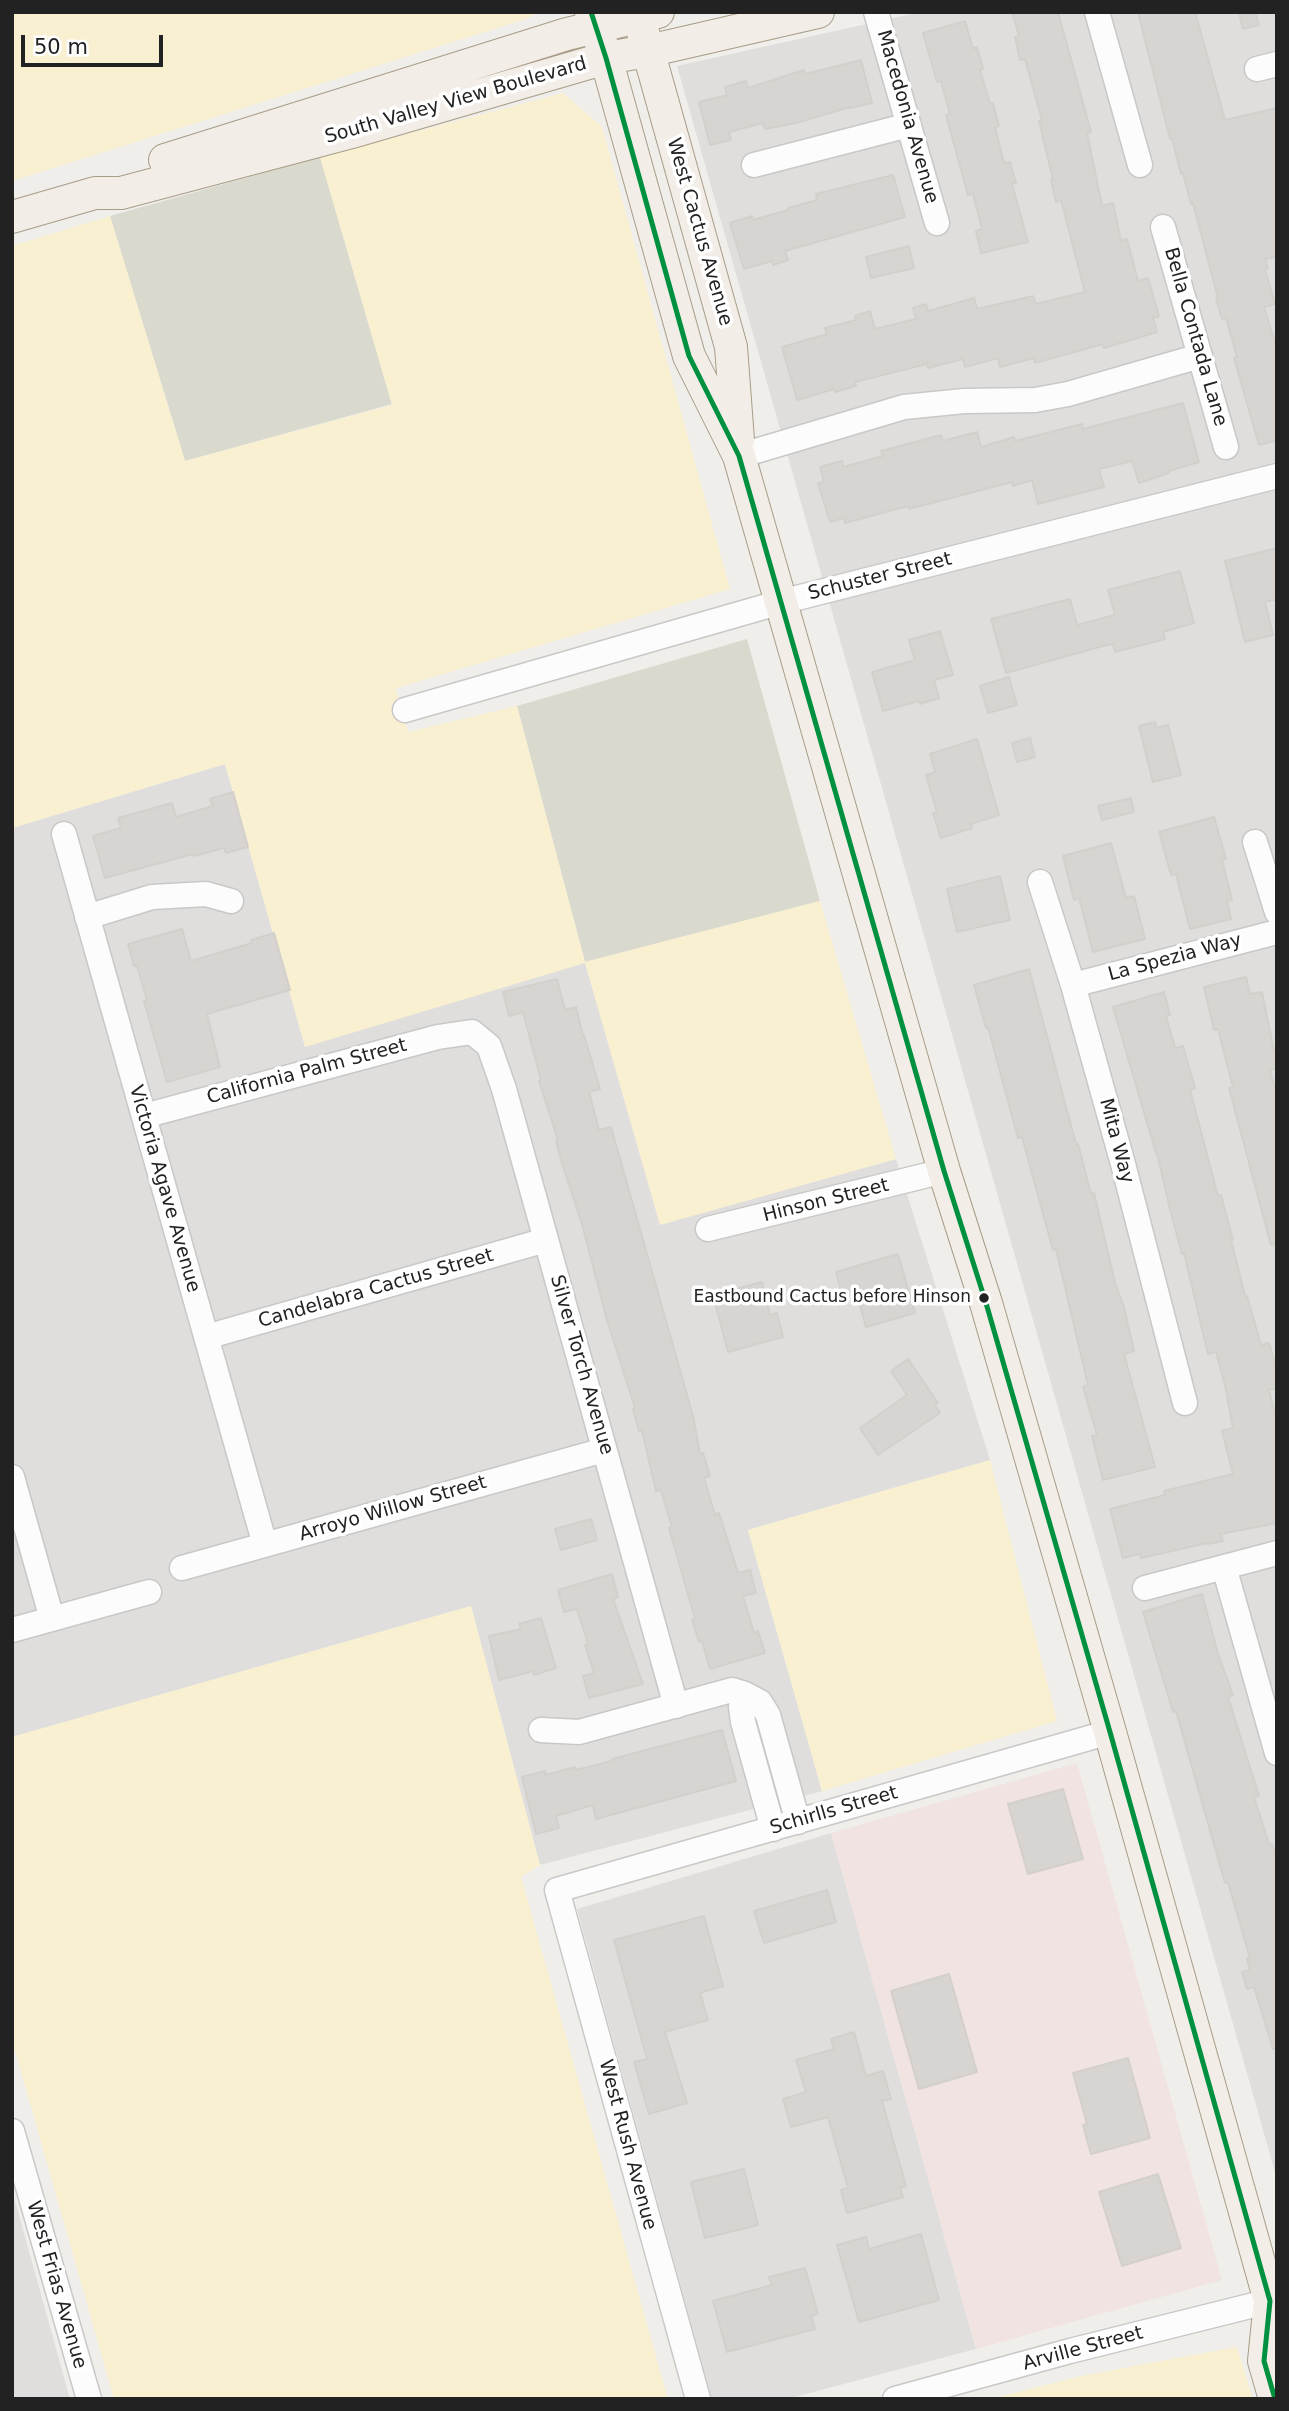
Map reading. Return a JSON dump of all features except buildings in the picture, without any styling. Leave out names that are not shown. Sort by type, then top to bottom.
[{"type":"main road","name":"South Valley View Boulevard","points":[[12,217],[95,192],[121,192],[359,130],[606,58],[818,12]]},
{"type":"main road","name":"South Valley View Boulevard","points":[[95,192],[120,174],[593,19],[644,14]]},
{"type":"main road","name":"West Cactus Avenue","points":[[644,14],[648,51],[731,347],[739,456]]},
{"type":"main road","name":"West Cactus Avenue","points":[[593,19],[689,356],[739,456],[944,1171],[986,1303],[1110,1732],[1274,2306],[1265,2361],[1275,2399]]},
{"type":"street","name":"Macedonia Avenue","points":[[876,12],[937,223]]},
{"type":"street","points":[[1097,12],[1140,165]]},
{"type":"street","points":[[754,165],[909,125]]},
{"type":"street","name":"Bella Contada Lane","points":[[1163,227],[1226,447]]},
{"type":"street","points":[[739,456],[904,407],[954,402],[1034,400],[1068,394],[1200,356]]},
{"type":"street","name":"Schuster Street","points":[[405,709],[781,602],[1277,476]]},
{"type":"street","name":"Victoria Agave Avenue","points":[[64,834],[265,1545]]},
{"type":"street","points":[[1255,842],[1277,912]]},
{"type":"street","name":"Mita Way","points":[[1040,882],[1073,985],[1123,1164],[1185,1403]]},
{"type":"street","points":[[87,917],[152,897],[206,894],[232,901]]},
{"type":"street","name":"La Spezia Way","points":[[1073,985],[1277,932]]},
{"type":"street","name":"California Palm Street","points":[[144,1116],[438,1037],[472,1032]]},
{"type":"street","name":"Silver Torch Avenue","points":[[472,1032],[489,1046],[504,1089],[676,1706]]},
{"type":"street","name":"Hinson Street","points":[[708,1229],[944,1171]]},
{"type":"street","name":"Candelabra Cactus Street","points":[[206,1337],[546,1240]]},
{"type":"street","name":"Arroyo Willow Street","points":[[182,1568],[604,1450]]},
{"type":"street","points":[[12,1477],[52,1619]]},
{"type":"street","points":[[1145,1588],[1277,1553]]},
{"type":"street","points":[[1224,1567],[1277,1753]]},
{"type":"street","points":[[12,1630],[149,1592]]},
{"type":"street","points":[[541,1730],[579,1732],[732,1690],[745,1694],[760,1702],[768,1715],[799,1822]]},
{"type":"street","points":[[745,1694],[741,1707],[743,1722],[773,1829]]},
{"type":"street","name":"Schirlls Street","points":[[557,1890],[1110,1732]]},
{"type":"street","name":"West Rush Avenue","points":[[557,1890],[698,2399]]},
{"type":"street","name":"West Frias Avenue","points":[[12,2131],[89,2399]]},
{"type":"street","name":"Arville Street","points":[[895,2399],[1070,2351],[1274,2306]]},
{"type":"shaded area","points":[[921,12],[1277,12],[1277,2179],[677,66]]},
{"type":"shaded area","points":[[320,157],[392,404],[185,461],[110,216]]},
{"type":"shaded area","points":[[747,639],[820,901],[585,962],[517,706]]},
{"type":"shaded area","points":[[225,764],[305,1046],[585,962],[660,1224],[896,1159],[990,1460],[748,1530],[822,1791],[540,1865],[471,1606],[12,1737],[12,828]]},
{"type":"shaded area","points":[[1077,1763],[1222,2280],[976,2349],[831,1833]]},
{"type":"shaded area","points":[[831,1833],[976,2349],[787,2399],[712,2399],[577,1909]]},
{"type":"shaded area","points":[[12,2190],[70,2399],[12,2399]]},
{"type":"sand","points":[[12,12],[539,12],[526,19],[12,181]]},
{"type":"sand","points":[[563,93],[602,127],[730,589],[396,688],[408,732],[517,706],[585,962],[820,901],[896,1159],[660,1225],[585,963],[305,1047],[225,764],[12,828],[12,246],[110,216],[185,461],[392,405],[320,157]]},
{"type":"sand","points":[[990,1460],[1057,1721],[822,1791],[748,1530]]},
{"type":"sand","points":[[471,1606],[540,1865],[521,1877],[668,2399],[114,2399],[12,2040],[12,1737]]},
{"type":"sand","points":[[1237,2347],[1253,2399],[990,2399],[1086,2375]]},
{"type":"transit line","points":[[591,12],[689,356],[739,456],[944,1171],[986,1303],[1110,1732],[1270,2301],[1264,2361],[1275,2399]]},
{"type":"place","name":"Eastbound Cactus before Hinson","points":[[984,1298]]}]
